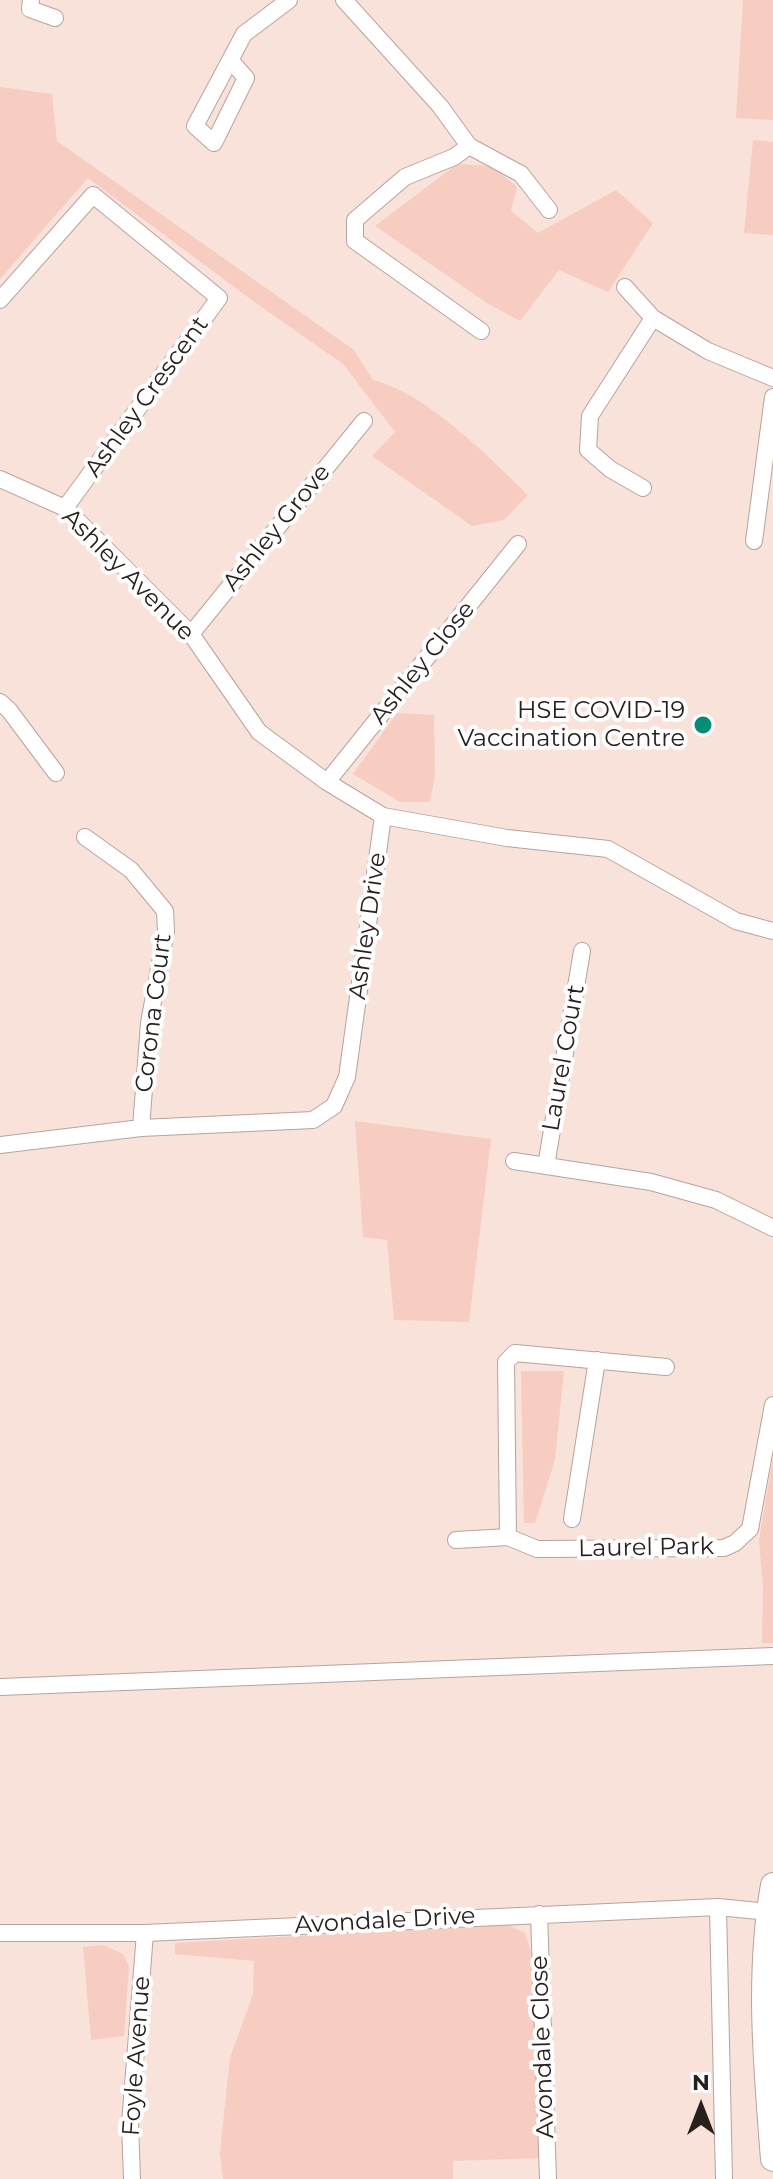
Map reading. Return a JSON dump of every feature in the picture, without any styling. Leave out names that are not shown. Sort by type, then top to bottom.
[{"type":"street","points":[[31,0],[30,9],[55,18]]},
{"type":"street","points":[[230,60],[244,34],[289,0]]},
{"type":"street","points":[[344,0],[440,106],[469,146],[521,174],[549,210]]},
{"type":"street","points":[[469,146],[454,157],[405,177],[355,220],[355,241],[481,331]]},
{"type":"street","name":"Ashley Crescent","points":[[0,300],[93,195],[219,298],[65,508]]},
{"type":"street","points":[[625,287],[653,318],[708,351],[773,378]]},
{"type":"street","points":[[643,488],[610,469],[588,450],[590,416],[653,318]]},
{"type":"street","points":[[754,541],[773,397]]},
{"type":"street","name":"Ashley Grove","points":[[191,634],[364,421]]},
{"type":"street","name":"Ashley Avenue","points":[[0,479],[65,508],[191,634],[259,732],[327,782],[383,816]]},
{"type":"street","name":"Ashley Close","points":[[327,782],[518,544]]},
{"type":"street","points":[[0,702],[56,773]]},
{"type":"street","points":[[383,816],[507,838],[608,849],[736,921],[773,931]]},
{"type":"street","name":"Ashley Drive","points":[[0,1145],[141,1128],[313,1120],[334,1106],[347,1077],[383,816]]},
{"type":"street","name":"Corona Court","points":[[85,837],[131,870],[165,911],[166,931],[149,1023],[141,1128]]},
{"type":"street","name":"Laurel Court","points":[[546,1166],[582,951]]},
{"type":"street","points":[[514,1161],[651,1182],[716,1200],[773,1228]]},
{"type":"street","points":[[508,1537],[506,1362],[515,1353],[666,1367]]},
{"type":"street","name":"Laurel Park","points":[[572,1519],[597,1360]]},
{"type":"street","name":"Laurel Park","points":[[456,1540],[508,1537],[537,1549],[724,1548],[735,1543],[750,1529],[773,1405]]},
{"type":"street","points":[[0,1687],[773,1656]]},
{"type":"street","points":[[772,2143],[764,2015],[773,1885]]},
{"type":"street","points":[[718,1907],[724,2179]]},
{"type":"street","name":"Avondale Drive","points":[[0,1933],[145,1933],[718,1907],[769,1912]]},
{"type":"street","name":"Avondale Close","points":[[539,1914],[548,2179]]},
{"type":"street","name":"Foyle Avenue","points":[[132,2179],[130,2124],[145,1933]]},
{"type":"shaded area","points":[[743,0],[773,0],[773,120],[736,118]]},
{"type":"shaded area","points":[[0,87],[52,94],[57,141],[354,350],[373,380],[394,387],[435,412],[476,445],[528,495],[504,520],[472,526],[372,456],[395,432],[343,364],[88,178],[0,279]]},
{"type":"shaded area","points":[[753,140],[773,142],[773,235],[744,233]]},
{"type":"shaded area","points":[[457,164],[492,166],[517,187],[511,211],[538,233],[616,190],[653,223],[608,292],[559,270],[520,321],[487,303],[375,226]]},
{"type":"shaded area","points":[[397,713],[434,715],[435,775],[430,802],[400,802],[353,774]]},
{"type":"shaded area","points":[[355,1121],[491,1139],[469,1322],[394,1320],[387,1240],[363,1237]]},
{"type":"shaded area","points":[[521,1371],[564,1371],[555,1460],[535,1523],[524,1523]]},
{"type":"shaded area","points":[[773,1457],[773,1643],[762,1643],[763,1586],[759,1540]]},
{"type":"shaded area","points":[[506,1924],[525,1933],[532,1954],[539,2158],[453,2161],[453,2179],[223,2179],[220,2153],[230,2058],[253,1994],[254,1961],[175,1954],[175,1943]]},
{"type":"shaded area","points":[[103,1945],[123,1954],[129,1966],[124,2036],[91,2040],[83,1947]]},
{"type":"place","name":"HSE COVID-19 Vaccination Centre","points":[[703,725]]}]
